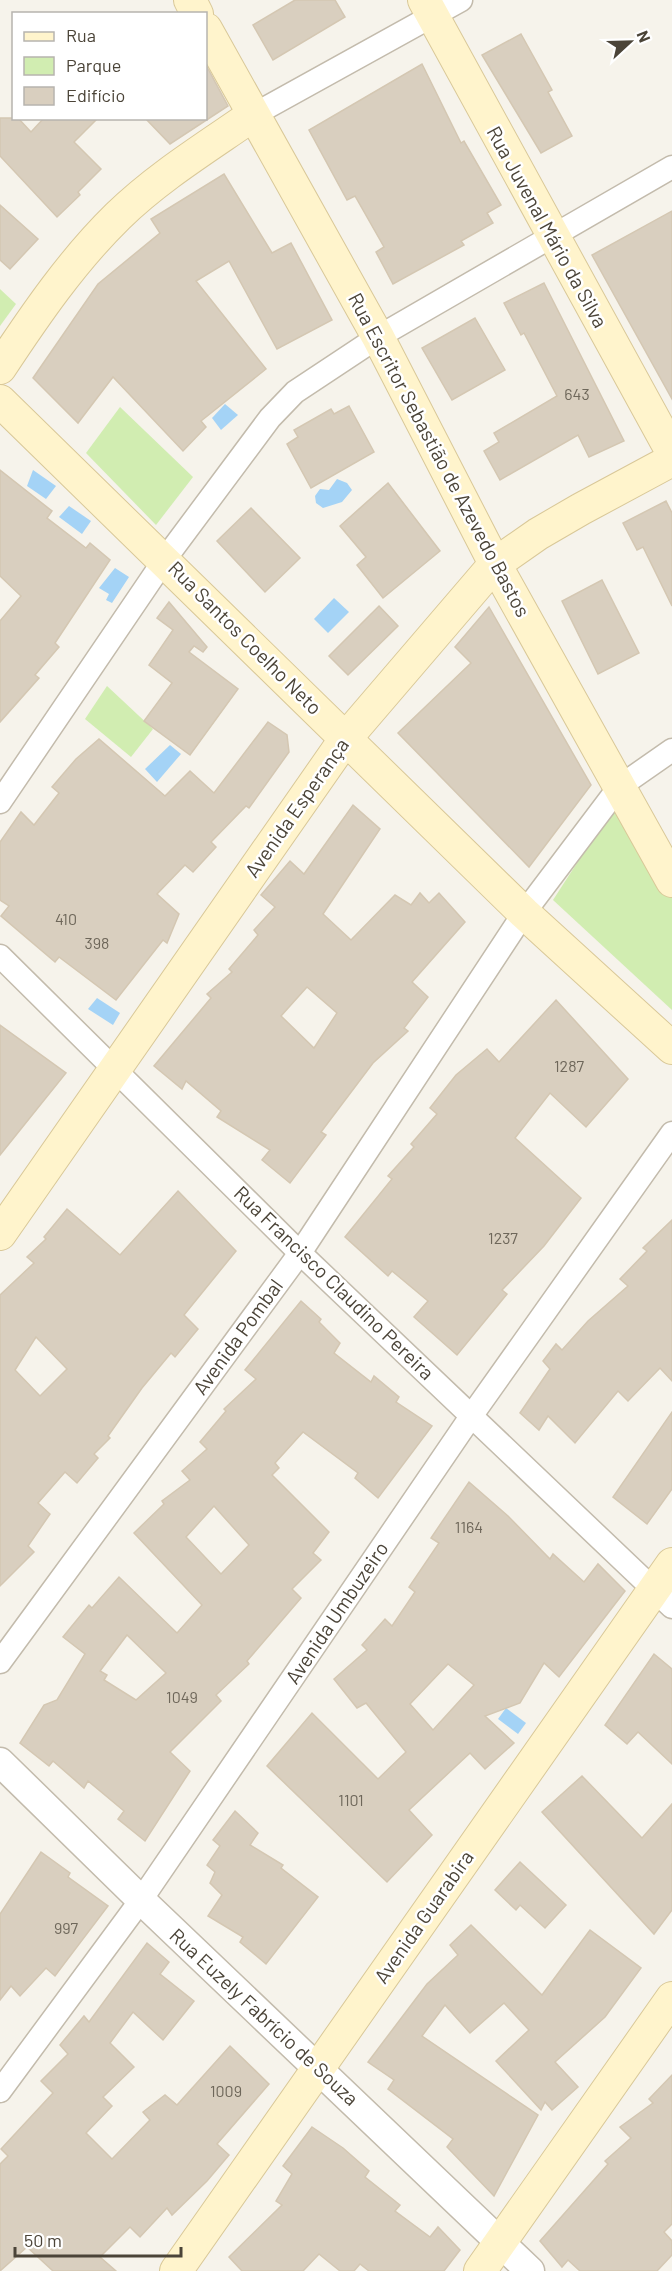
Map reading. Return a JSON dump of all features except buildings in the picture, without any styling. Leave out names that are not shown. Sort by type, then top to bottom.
[{"type":"main road","name":"Rua Juvenal Mário da Silva","points":[[428,8],[551,237],[672,452]]},
{"type":"main road","name":"Rua Escritor Sebastião de Azevedo Bastos","points":[[207,31],[378,337],[495,564],[672,881]]},
{"type":"main road","points":[[0,368],[32,319],[78,260],[118,216],[162,177],[253,114]]},
{"type":"main road","name":"Rua Santos Coelho Neto","points":[[0,401],[165,559],[524,913],[672,1048]]},
{"type":"main road","name":"Avenida Esperança","points":[[0,1234],[346,738],[495,564],[555,524],[672,460]]},
{"type":"main road","name":"Avenida Guarabira","points":[[176,2271],[318,2067],[663,1599],[672,1564]]},
{"type":"main road","points":[[480,2271],[672,1998]]},
{"type":"street","points":[[253,114],[428,8],[461,0]]},
{"type":"street","points":[[0,802],[165,559],[279,409],[304,385],[378,337],[672,166]]},
{"type":"street","name":"Avenida Pombal","points":[[0,1662],[300,1253],[524,913],[619,787],[672,750]]},
{"type":"street","name":"Rua Francisco Claudino Pereira","points":[[0,956],[300,1253],[663,1599]]},
{"type":"street","name":"Avenida Umbuzeiro","points":[[0,2091],[141,1900],[472,1415],[672,1133]]},
{"type":"street","name":"Rua Euzely Fabrício de Souza","points":[[0,1762],[141,1900],[530,2271]]},
{"type":"green space","points":[[0,289],[16,304],[0,326]]},
{"type":"green space","points":[[120,407],[193,477],[156,525],[86,453]]},
{"type":"green space","points":[[107,686],[153,729],[131,757],[85,719]]},
{"type":"green space","points":[[625,789],[672,883],[672,1010],[553,900]]},
{"type":"water","points":[[225,404],[238,415],[221,430],[212,418]]},
{"type":"water","points":[[33,470],[56,486],[46,499],[27,486]]},
{"type":"water","points":[[337,479],[347,483],[352,490],[342,502],[323,508],[316,503],[315,496],[320,489],[329,490]]},
{"type":"water","points":[[69,506],[91,521],[82,534],[59,517]]},
{"type":"water","points":[[115,568],[129,577],[112,603],[106,600],[109,594],[99,588]]},
{"type":"water","points":[[334,598],[349,612],[328,633],[314,619]]},
{"type":"water","points":[[170,745],[181,754],[157,782],[145,769]]},
{"type":"water","points":[[97,998],[120,1013],[113,1025],[88,1009]]},
{"type":"water","points":[[506,1708],[526,1723],[518,1734],[498,1719]]}]
